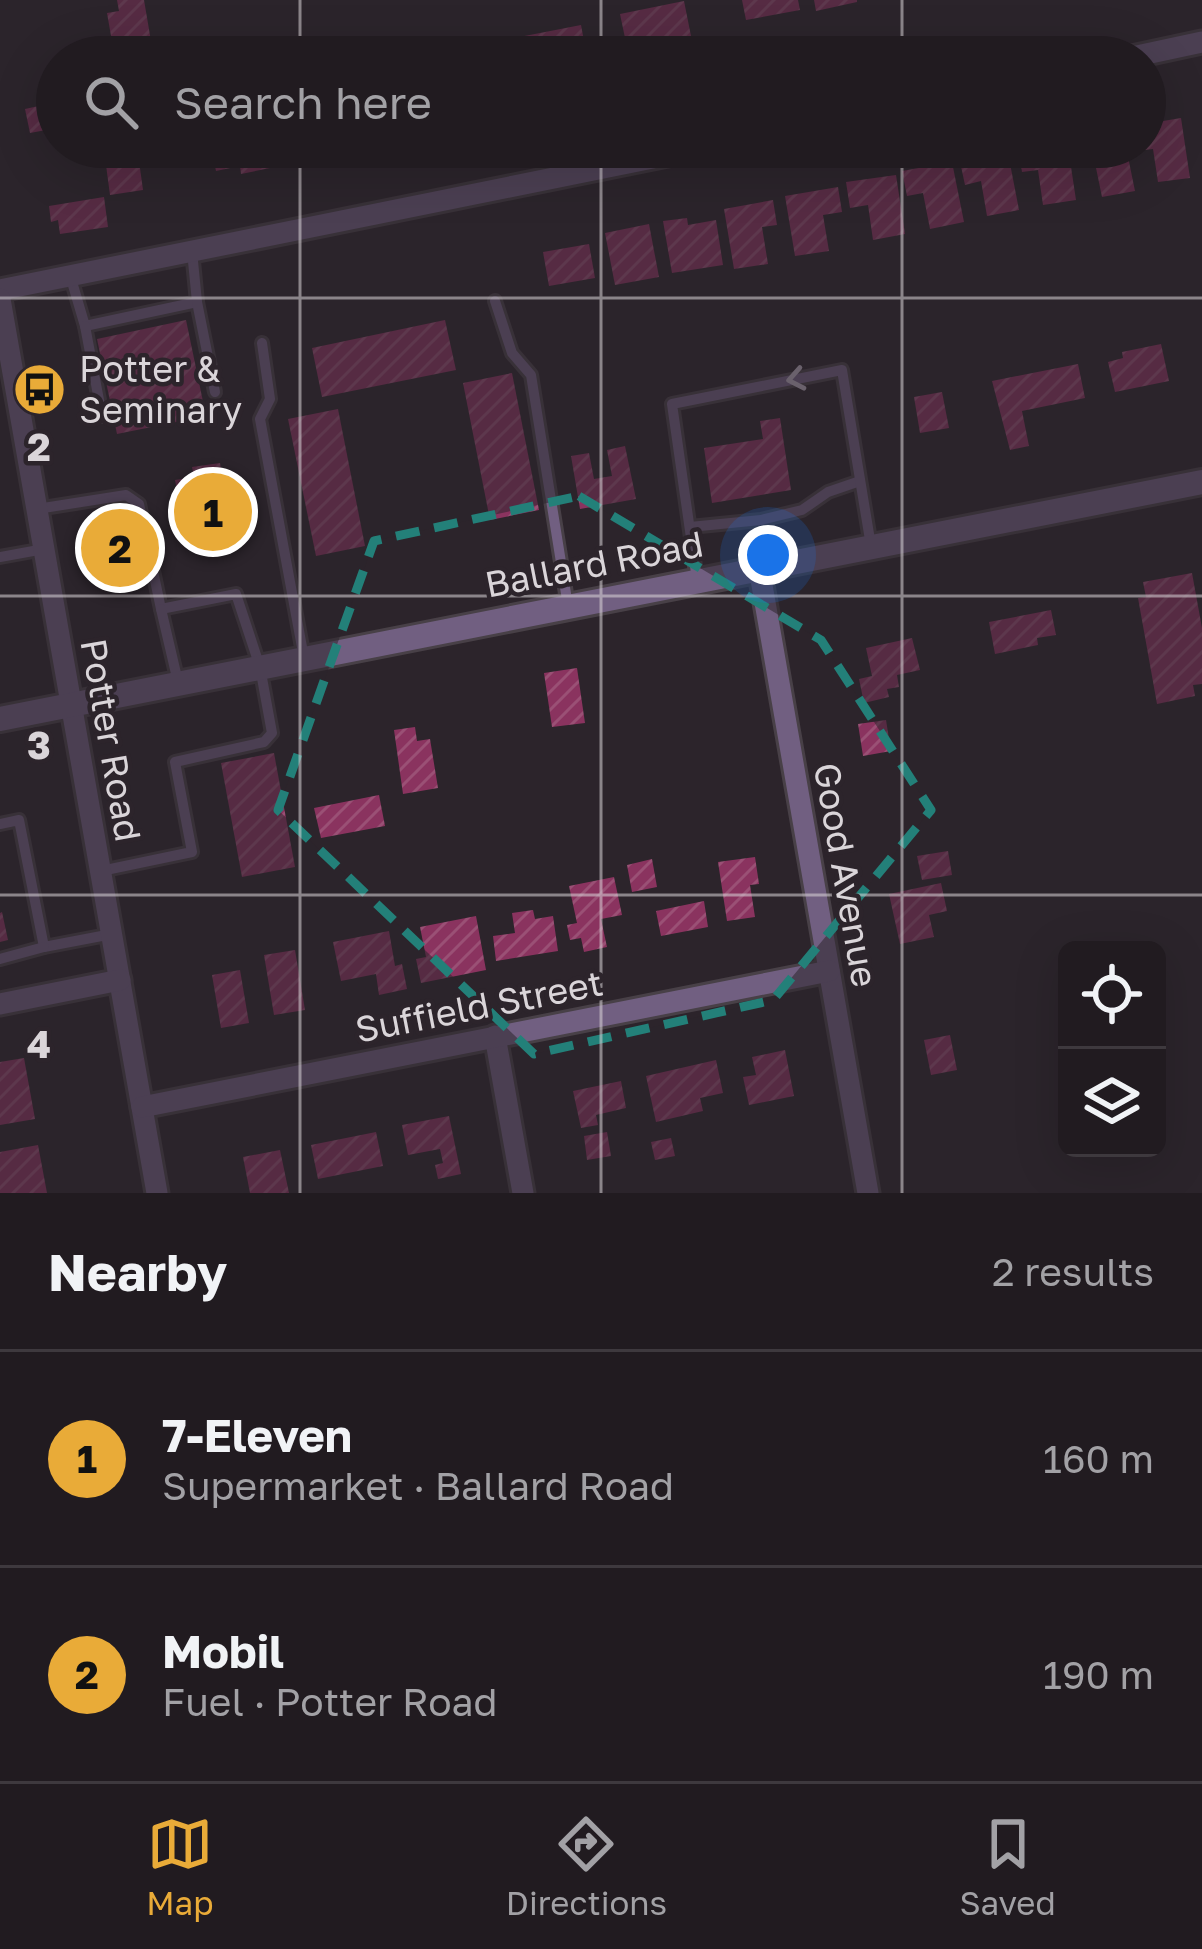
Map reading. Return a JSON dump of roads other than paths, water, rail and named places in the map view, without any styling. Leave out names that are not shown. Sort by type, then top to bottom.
[{"type":"street","points":[[1166,50],[1202,42]]},
{"type":"street","points":[[0,290],[603,168]]},
{"type":"street","name":"Potter Road","points":[[0,299],[158,1193]]},
{"type":"street","name":"Ballard Road","points":[[1,715],[1202,482]]},
{"type":"street","name":"Good Avenue","points":[[759,568],[868,1193]]},
{"type":"street","name":"Suffield Street","points":[[142,1107],[829,971]]},
{"type":"street","points":[[0,1004],[120,980]]},
{"type":"street","points":[[495,1036],[523,1193]]},
{"type":"lane","points":[[192,251],[215,392]]},
{"type":"lane","points":[[70,275],[86,326],[102,416]]},
{"type":"lane","points":[[495,301],[512,353],[531,376],[568,606]]},
{"type":"lane","points":[[86,326],[197,302]]},
{"type":"lane","points":[[262,343],[270,399],[260,419],[304,658]]},
{"type":"lane","points":[[697,580],[672,404],[842,370],[872,547]]},
{"type":"lane","points":[[690,526],[761,520],[802,510],[828,492],[860,481]]},
{"type":"lane","points":[[37,509],[126,495],[139,504],[179,683]]},
{"type":"lane","points":[[0,557],[44,549]]},
{"type":"lane","points":[[100,871],[192,852],[175,762],[264,742],[272,733],[260,667],[236,594],[161,609]]},
{"type":"lane","points":[[0,824],[19,820],[44,947]]},
{"type":"lane","points":[[0,959],[112,934]]},
{"type":"place","name":"Potter & Seminary","points":[[40,390]]},
{"type":"place","name":"7-Eleven","points":[[213,512]]},
{"type":"place","name":"Mobil","points":[[120,548]]}]
